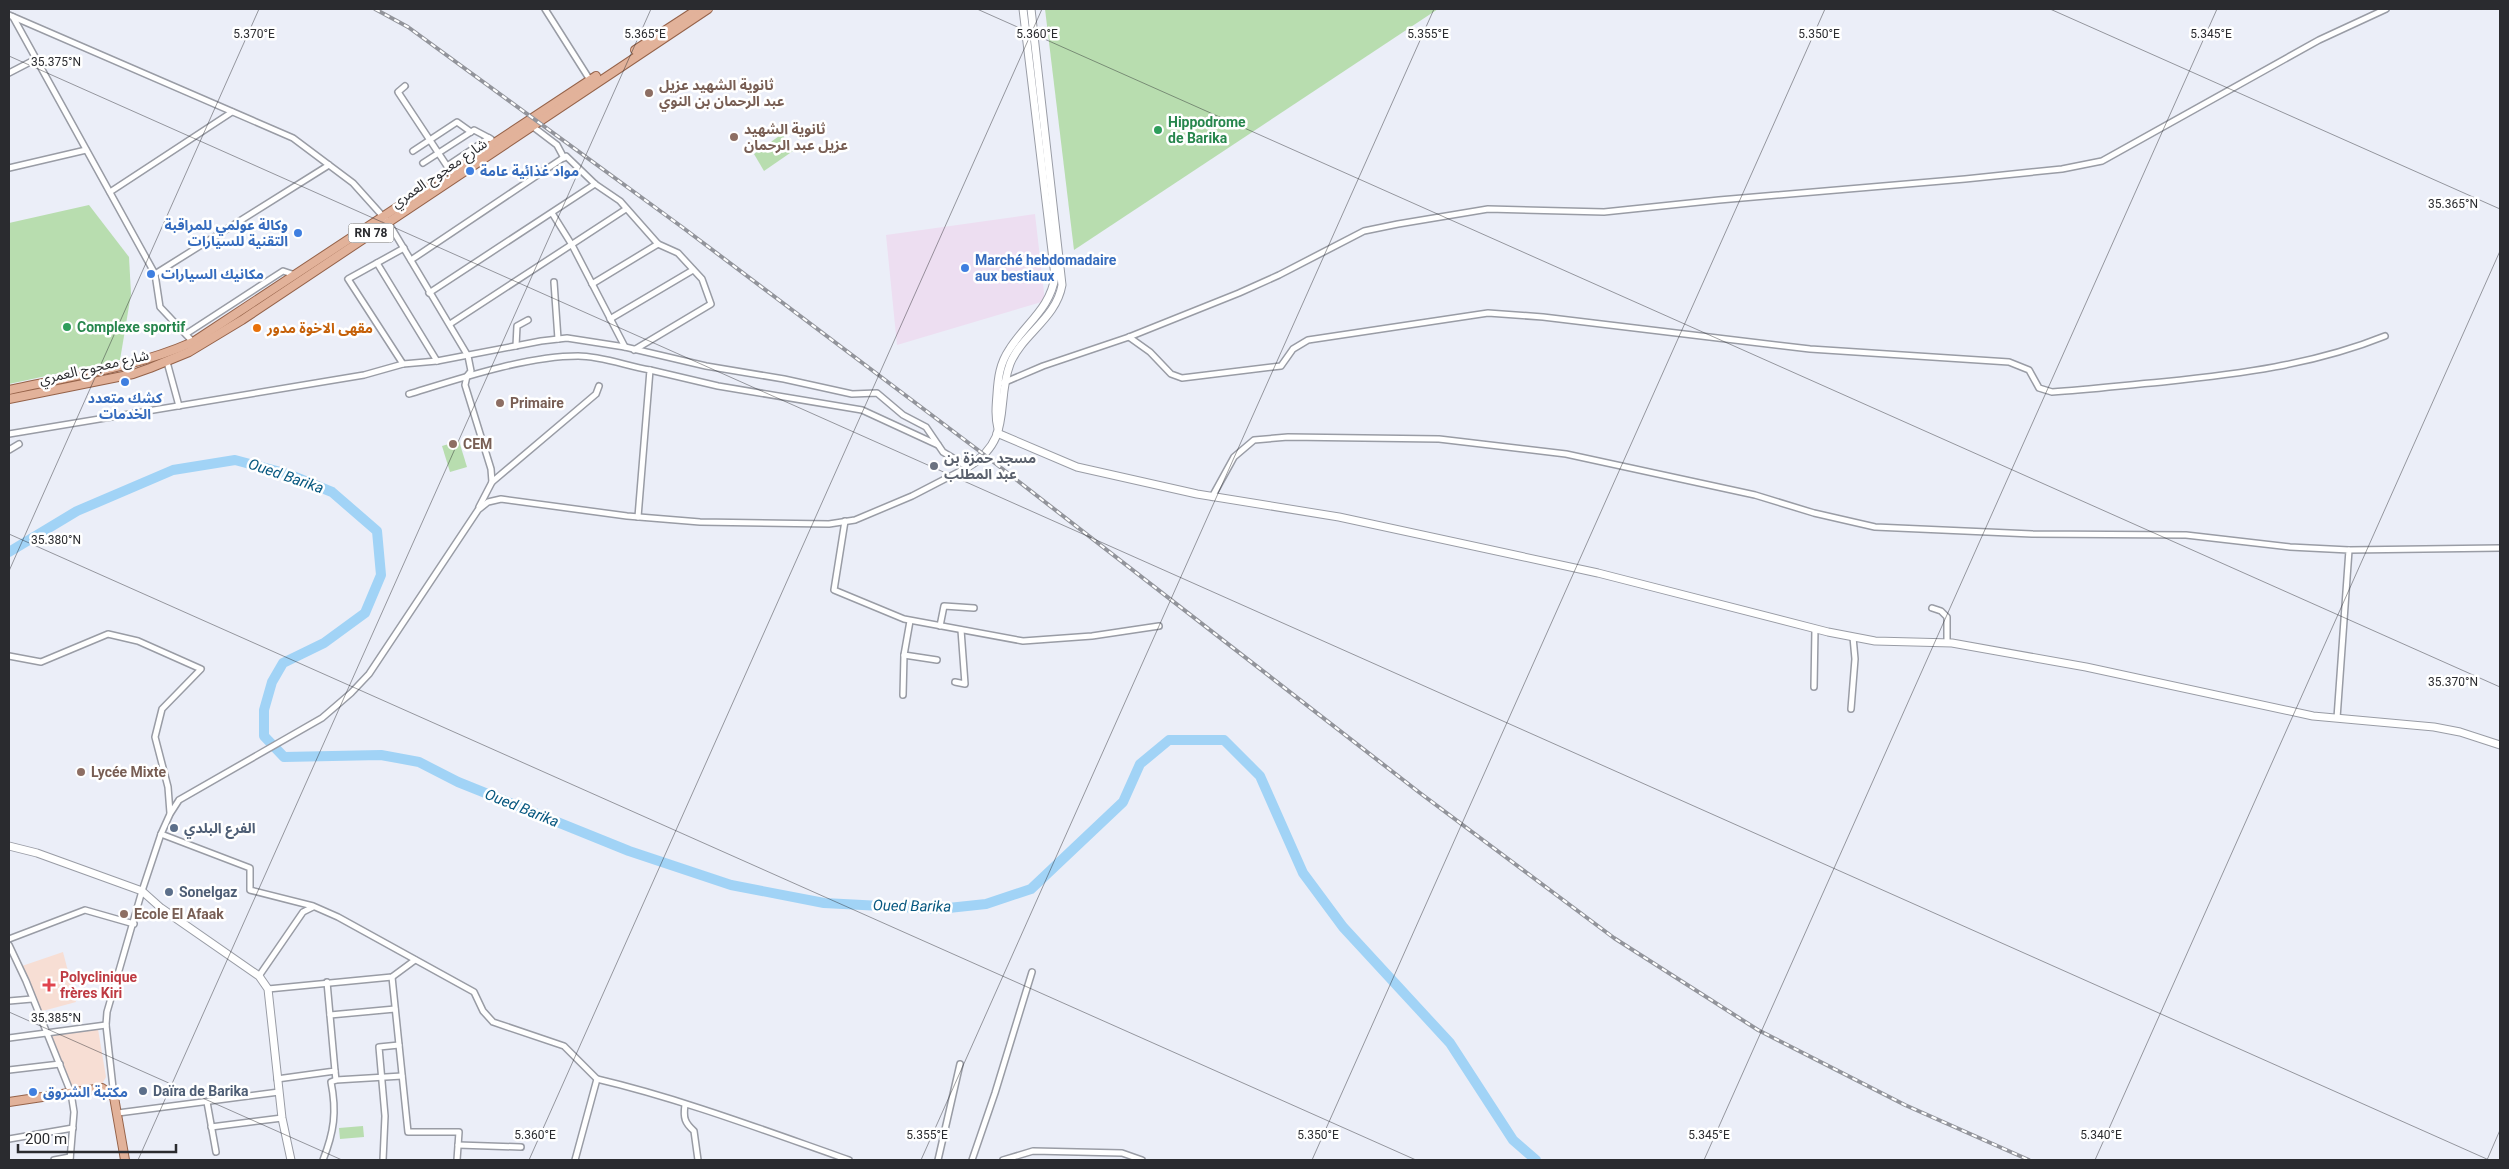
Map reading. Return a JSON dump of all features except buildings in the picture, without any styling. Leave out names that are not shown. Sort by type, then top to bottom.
[{"type":"main road","name":"شارع معجوج العمري","points":[[9,399],[133,374],[189,352],[227,330],[386,219],[493,140],[590,80],[698,9]]},
{"type":"main road","name":"شارع معجوج العمري","points":[[9,390],[134,364],[193,342],[295,275],[531,126],[708,9]]},
{"type":"main road","points":[[9,1102],[98,1087],[109,1091],[114,1097],[118,1113],[125,1160]]},
{"type":"street","points":[[545,9],[590,80]]},
{"type":"street","points":[[478,510],[488,502],[501,499],[638,517],[700,522],[829,524],[855,520],[912,496],[968,467],[986,452],[998,431],[996,414],[1005,356],[1046,305],[1053,288],[1055,276],[1023,9]]},
{"type":"street","points":[[1002,383],[1015,354],[1056,305],[1061,292],[1063,278],[1031,9]]},
{"type":"street","points":[[1002,383],[1044,366],[1130,337],[1280,275],[1364,232],[1398,224],[1488,209],[1604,212],[1965,179],[2062,169],[2102,161],[2319,40],[2386,9]]},
{"type":"street","points":[[11,16],[155,274],[160,307],[193,342]]},
{"type":"street","points":[[11,16],[293,138],[353,183],[386,219],[429,293],[469,356],[471,371],[467,376],[465,385],[491,469],[492,482]]},
{"type":"street","points":[[9,73],[36,59]]},
{"type":"street","points":[[405,86],[398,92],[448,166],[493,140]]},
{"type":"street","points":[[110,192],[232,112]]},
{"type":"street","points":[[413,150],[457,122],[471,132]]},
{"type":"street","points":[[531,126],[557,145],[564,158]]},
{"type":"street","points":[[423,163],[474,130],[493,140]]},
{"type":"street","points":[[9,168],[86,150]]},
{"type":"street","points":[[411,260],[566,156],[595,184],[620,201],[658,244],[678,253],[702,279],[711,304],[634,350]]},
{"type":"street","points":[[155,274],[329,165]]},
{"type":"street","points":[[429,293],[595,184]]},
{"type":"street","points":[[450,324],[626,209]]},
{"type":"street","points":[[552,213],[572,245],[625,347]]},
{"type":"street","points":[[592,284],[658,244]]},
{"type":"street","points":[[403,364],[348,279],[404,248]]},
{"type":"street","points":[[377,263],[437,361]]},
{"type":"street","points":[[610,319],[693,270]]},
{"type":"street","points":[[186,334],[283,271],[295,275]]},
{"type":"street","points":[[554,282],[558,339]]},
{"type":"street","points":[[1130,337],[1150,352],[1171,374],[1190,378],[1281,366],[1293,349],[1308,340],[1488,313],[1506,314],[1638,327],[1810,349],[2009,362],[2029,370],[2039,388],[2052,392],[2218,376],[2290,365],[2355,348],[2385,336]]},
{"type":"street","points":[[516,346],[517,326],[528,320]]},
{"type":"street","points":[[9,434],[364,375],[403,364],[469,356],[567,338],[625,347],[706,366],[784,379],[852,394],[877,393],[903,415],[926,428],[943,452],[968,467]]},
{"type":"street","points":[[409,394],[467,376],[552,358],[580,356],[718,386],[862,410],[938,445]]},
{"type":"street","points":[[167,362],[178,406]]},
{"type":"street","points":[[638,517],[650,370]]},
{"type":"street","points":[[114,1097],[106,1025],[107,1012],[161,834],[179,800],[322,718],[351,693],[369,674],[478,510],[492,482],[596,394],[599,386]]},
{"type":"street","points":[[998,431],[1077,467],[1212,496],[1338,517],[1598,573],[1853,637],[1875,641],[1947,643],[2086,668],[2295,712],[2434,727],[2460,732],[2500,746]]},
{"type":"street","points":[[1212,496],[1234,457],[1254,440],[1288,436],[1439,439],[1566,454],[1755,494],[1821,515],[1875,527],[2032,534],[2186,535],[2290,547],[2349,550],[2500,548]]},
{"type":"street","points":[[9,450],[18,444]]},
{"type":"street","points":[[845,521],[834,590],[910,620],[1023,641],[1092,636],[1159,626]]},
{"type":"street","points":[[2337,718],[2349,550]]},
{"type":"street","points":[[940,626],[944,606],[974,608]]},
{"type":"street","points":[[1932,608],[1941,611],[1946,617],[1947,643]]},
{"type":"street","points":[[904,695],[904,655],[910,620]]},
{"type":"street","points":[[1814,687],[1816,629]]},
{"type":"street","points":[[955,682],[965,684],[960,630]]},
{"type":"street","points":[[9,656],[41,662],[108,634],[138,641],[201,669],[162,709],[155,737],[168,786],[170,814]]},
{"type":"street","points":[[1851,710],[1855,658],[1853,637]]},
{"type":"street","points":[[904,655],[937,660]]},
{"type":"street","points":[[161,834],[250,868],[250,890],[313,906],[338,917],[474,992],[483,1011],[493,1022],[564,1046],[597,1080],[686,1105],[849,1160]]},
{"type":"street","points":[[9,846],[37,853],[142,892],[161,908],[259,976],[268,989],[282,1118],[291,1160]]},
{"type":"street","points":[[259,976],[303,912],[313,906]]},
{"type":"street","points":[[9,939],[85,910],[134,924]]},
{"type":"street","points":[[9,945],[71,1093],[74,1112],[70,1159],[54,1160]]},
{"type":"street","points":[[9,961],[16,960]]},
{"type":"street","points":[[268,989],[392,977],[415,960]]},
{"type":"street","points":[[972,1160],[995,1093],[1032,972]]},
{"type":"street","points":[[392,977],[408,1132],[459,1132],[457,1160]]},
{"type":"street","points":[[327,982],[336,1080]]},
{"type":"street","points":[[9,1001],[32,999]]},
{"type":"street","points":[[330,1015],[395,1009]]},
{"type":"street","points":[[9,1038],[106,1025]]},
{"type":"street","points":[[383,1160],[385,1116],[379,1048],[399,1045]]},
{"type":"street","points":[[9,1070],[60,1064]]},
{"type":"street","points":[[938,1160],[960,1064]]},
{"type":"street","points":[[277,1079],[335,1071]]},
{"type":"street","points":[[323,1160],[330,1141],[336,1105],[330,1082],[382,1076],[402,1076]]},
{"type":"street","points":[[575,1160],[597,1080]]},
{"type":"street","points":[[118,1113],[279,1092]]},
{"type":"street","points":[[207,1102],[216,1152]]},
{"type":"street","points":[[686,1105],[684,1118],[687,1125],[694,1131],[698,1160]]},
{"type":"street","points":[[212,1127],[282,1118]]},
{"type":"street","points":[[9,1139],[73,1128]]},
{"type":"street","points":[[458,1146],[521,1147]]},
{"type":"street","points":[[1003,1160],[1033,1151],[1122,1153],[1142,1160]]},
{"type":"shaded area","name":"Marché hebdomadaire aux bestiaux","points":[[1035,214],[1045,301],[897,345],[886,235]]},
{"type":"shaded area","name":"Polyclinique frères Kiri","points":[[63,952],[76,1002],[39,1012],[19,967]]},
{"type":"shaded area","points":[[98,1029],[106,1077],[102,1084],[71,1089],[50,1034]]},
{"type":"green space","name":"Hippodrome de Barika","points":[[1045,9],[1438,9],[1074,250]]},
{"type":"green space","points":[[782,134],[793,151],[764,171],[754,154]]},
{"type":"green space","name":"Complexe sportif","points":[[89,205],[129,257],[131,294],[120,360],[9,384],[9,223]]},
{"type":"green space","points":[[459,441],[467,467],[450,472],[442,446]]},
{"type":"green space","points":[[363,1126],[364,1137],[340,1139],[339,1128]]},
{"type":"waterway","name":"Oued Barika","points":[[9,552],[77,511],[173,470],[235,460],[288,474],[332,492],[377,531],[381,575],[365,613],[324,643],[283,663],[272,682],[264,710],[264,736],[284,757],[381,755],[419,762],[458,782],[629,851],[731,885],[824,903],[939,909],[986,904],[1031,889],[1123,802],[1140,764],[1169,740],[1224,740],[1260,776],[1303,873],[1343,927],[1450,1043],[1513,1140],[1536,1160]]},
{"type":"railway","points":[[375,9],[408,27],[682,227],[978,450],[1420,793],[1614,938],[1758,1030],[1905,1105],[2029,1160]]},
{"type":"place","name":"ثانوية الشهيد عزيل عبد الرحمان بن النوي","points":[[649,93]]},
{"type":"place","name":"Hippodrome de Barika","points":[[1158,130]]},
{"type":"place","name":"ثانوية الشهيد عزيل عبد الرحمان","points":[[734,137]]},
{"type":"place","name":"مواد غذائية عامة","points":[[470,171]]},
{"type":"place","name":"وكالة عولمي للمراقبة التقنية للسيارات","points":[[298,233]]},
{"type":"place","name":"Marché hebdomadaire aux bestiaux","points":[[965,268]]},
{"type":"place","name":"مكانيك السيارات","points":[[151,274]]},
{"type":"place","name":"Complexe sportif","points":[[67,327]]},
{"type":"place","name":"مقهى الاخوة مدور","points":[[257,328]]},
{"type":"place","name":"كشك متعدد الخدمات","points":[[125,382]]},
{"type":"place","name":"Primaire","points":[[500,403]]},
{"type":"place","name":"CEM","points":[[453,444]]},
{"type":"place","name":"مسجد حمزة بن عبد المطلب","points":[[934,466]]},
{"type":"place","name":"Lycée Mixte","points":[[81,772]]},
{"type":"place","name":"الفرع البلدي","points":[[174,828]]},
{"type":"place","name":"Sonelgaz","points":[[169,892]]},
{"type":"place","name":"Ecole El Afaak","points":[[124,914]]},
{"type":"place","name":"Polyclinique frères Kiri","points":[[49,985]]},
{"type":"place","name":"Daïra de Barika","points":[[143,1091]]},
{"type":"place","name":"مكتبة الشروق","points":[[33,1092]]}]
